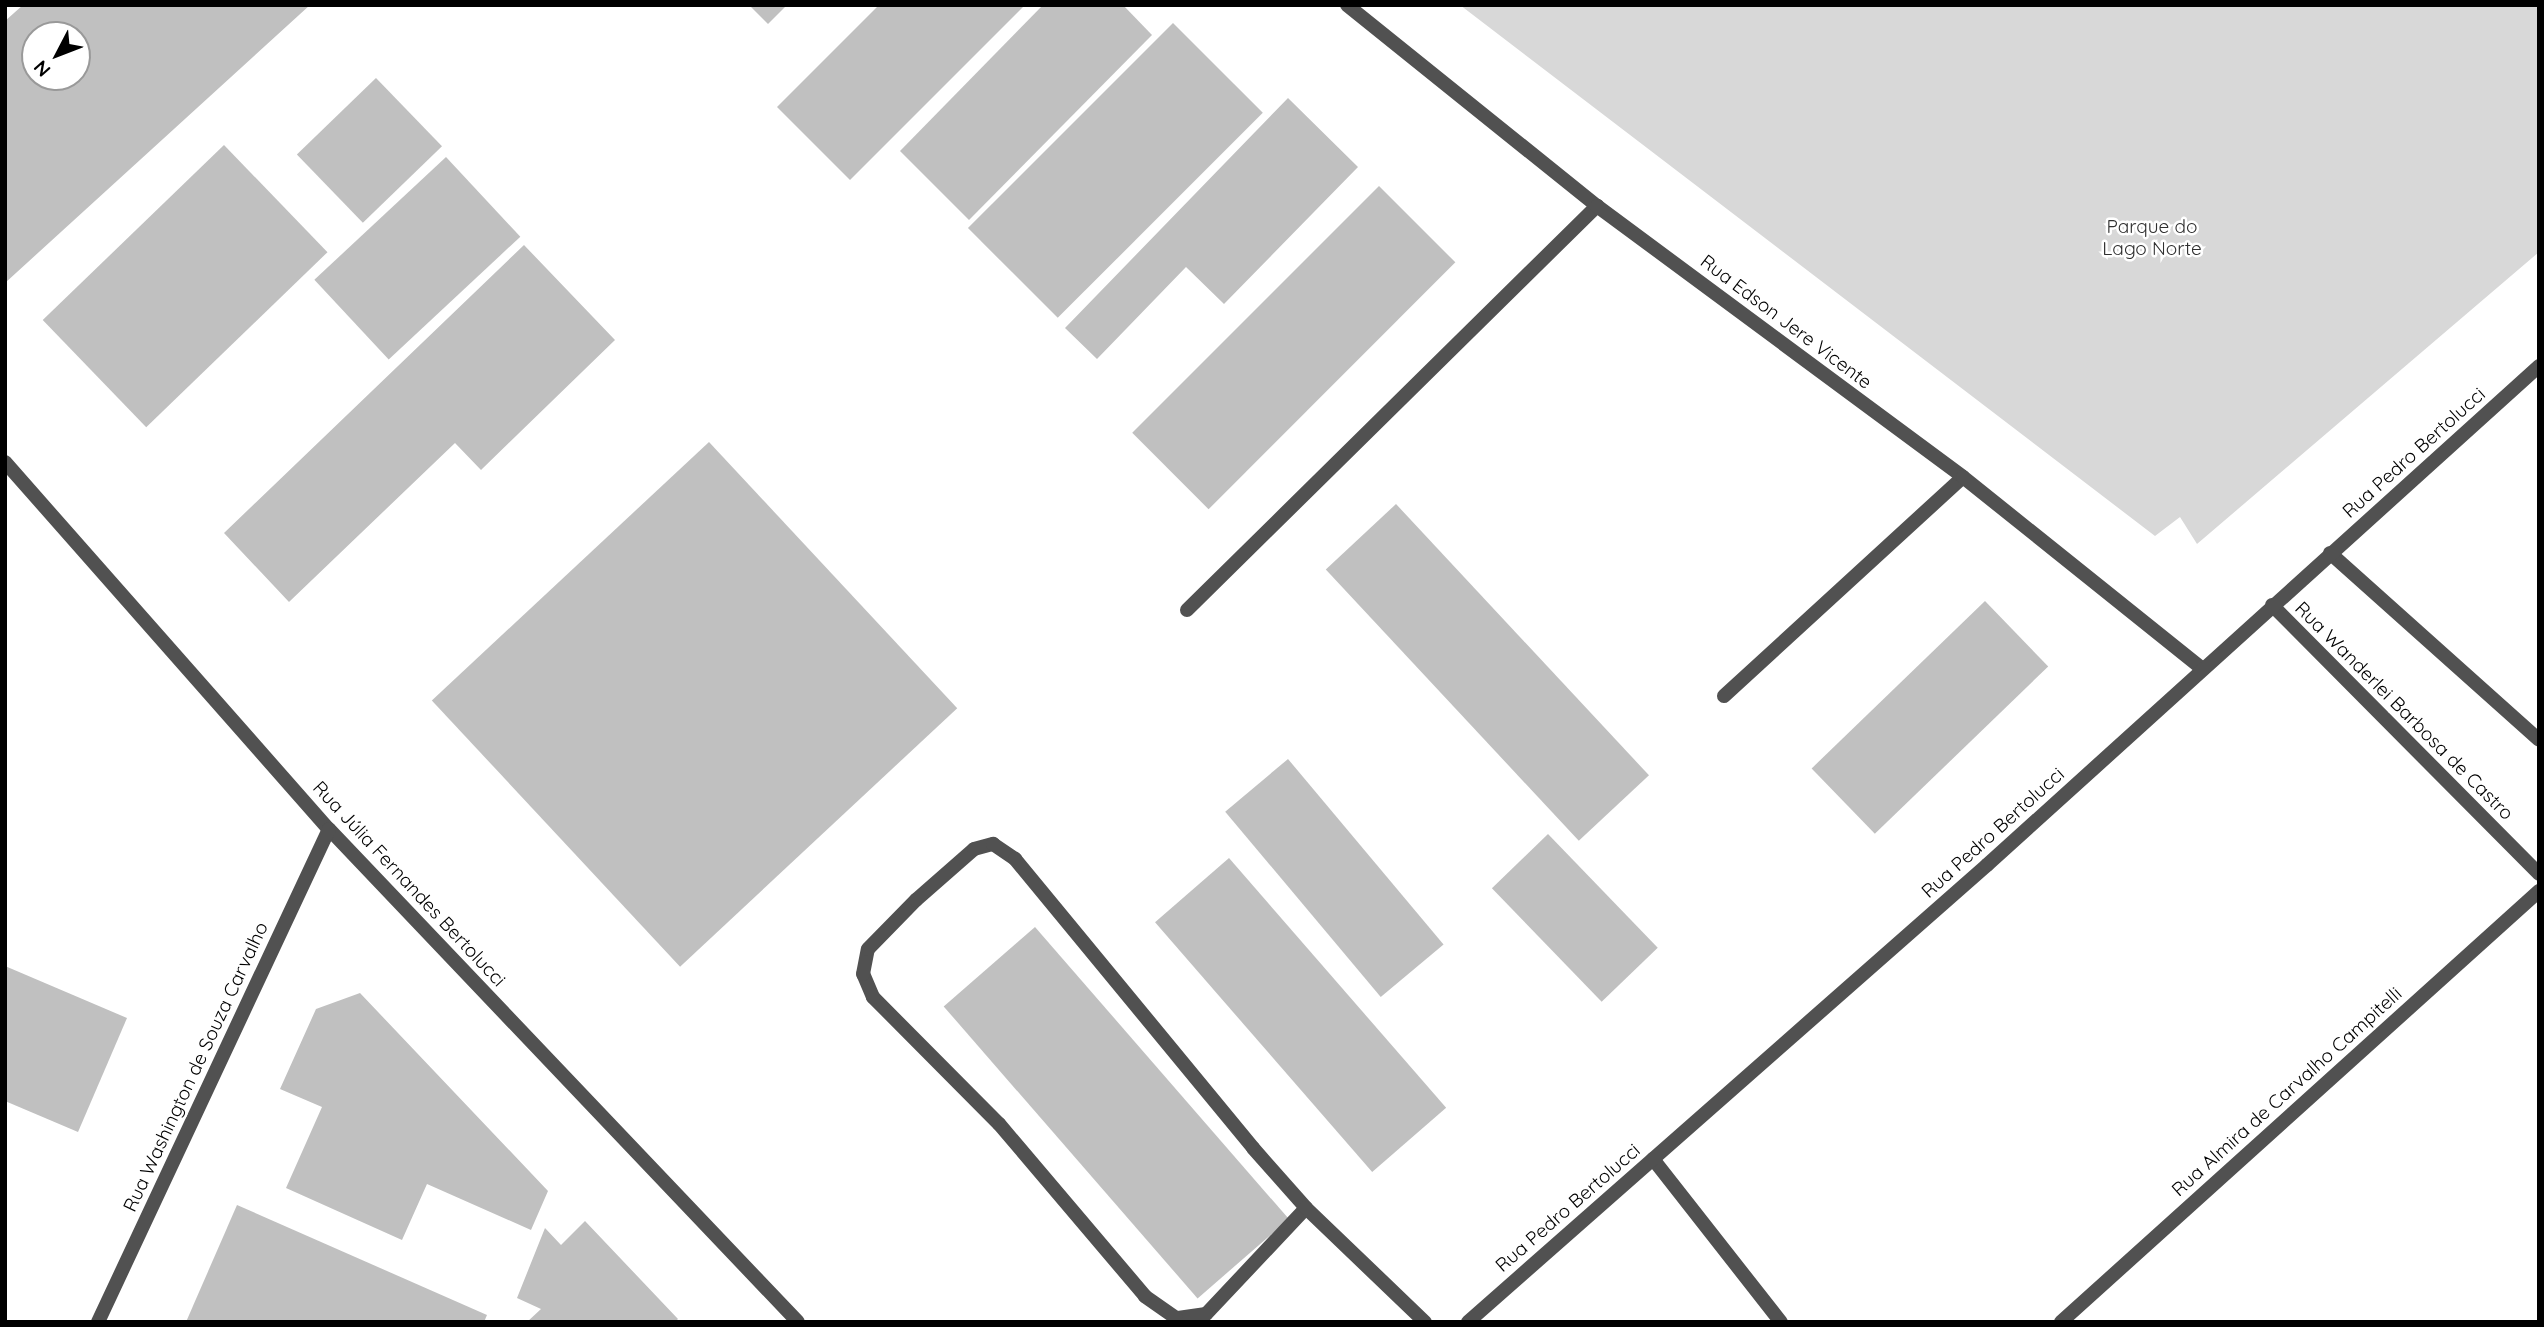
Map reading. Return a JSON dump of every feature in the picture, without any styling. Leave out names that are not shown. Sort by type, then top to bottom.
[{"type":"street","name":"Rua Edson Jere Vicente","points":[[1347,5],[1597,206],[1963,477],[2203,669]]},
{"type":"street","points":[[1187,610],[1597,206]]},
{"type":"street","name":"Rua Pedro Bertolucci","points":[[1468,1322],[1986,866],[2539,366]]},
{"type":"street","name":"Rua Júlia Fernandes Bertolucci","points":[[5,462],[329,830],[798,1322]]},
{"type":"street","points":[[1724,696],[1963,477]]},
{"type":"street","points":[[2330,553],[2539,740]]},
{"type":"street","name":"Rua Wanderlei Barbosa de Castro","points":[[2272,605],[2539,874]]},
{"type":"street","name":"Rua Washington de Souza Carvalho","points":[[98,1322],[329,830]]},
{"type":"street","points":[[1306,1208],[1206,1314],[1176,1318],[1145,1296],[999,1124],[873,997],[863,974],[868,949],[916,900],[974,849],[993,844],[1015,859],[1253,1148],[1306,1208],[1425,1322]]},
{"type":"street","name":"Rua Almira de Carvalho Campitelli","points":[[2061,1322],[2539,891]]},
{"type":"street","points":[[1653,1159],[1781,1322]]},
{"type":"green space","name":"Parque do Lago Norte","points":[[1460,5],[2539,5],[2539,252],[2197,544],[2180,517],[2155,536]]},
{"type":"building","points":[[23,5],[310,5],[5,283],[5,21]]},
{"type":"building","points":[[749,5],[787,5],[768,24]]},
{"type":"building","points":[[879,5],[1025,5],[850,180],[777,107]]},
{"type":"building","points":[[1043,5],[1123,5],[1152,35],[969,220],[900,151]]},
{"type":"building","points":[[1173,23],[1263,113],[1058,318],[968,228]]},
{"type":"building","points":[[376,78],[442,146],[363,223],[297,154]]},
{"type":"building","points":[[1288,98],[1358,167],[1224,304],[1186,267],[1097,359],[1065,328]]},
{"type":"building","points":[[224,145],[328,252],[146,427],[43,320]]},
{"type":"building","points":[[446,157],[520,237],[389,359],[314,280]]},
{"type":"building","points":[[1379,186],[1455,262],[1209,509],[1132,433]]},
{"type":"building","points":[[524,245],[615,340],[481,470],[455,443],[289,602],[224,533]]},
{"type":"building","points":[[709,442],[957,708],[680,967],[432,700]]},
{"type":"building","points":[[1396,504],[1649,775],[1579,841],[1326,569]]},
{"type":"building","points":[[1985,601],[2048,666],[1875,834],[1812,768]]},
{"type":"building","points":[[1288,759],[1444,944],[1381,997],[1225,812]]},
{"type":"building","points":[[1548,834],[1658,948],[1602,1002],[1492,888]]},
{"type":"building","points":[[1229,858],[1446,1108],[1372,1172],[1155,922]]},
{"type":"building","points":[[1035,927],[1289,1219],[1198,1298],[944,1006]]},
{"type":"building","points":[[5,966],[127,1018],[78,1132],[5,1101]]},
{"type":"building","points":[[360,993],[548,1191],[531,1230],[427,1184],[402,1240],[286,1188],[322,1107],[280,1089],[316,1009]]},
{"type":"building","points":[[237,1205],[487,1315],[484,1322],[186,1322]]},
{"type":"building","points":[[585,1221],[678,1319],[675,1322],[527,1322],[541,1309],[517,1298],[545,1228],[561,1245]]}]
